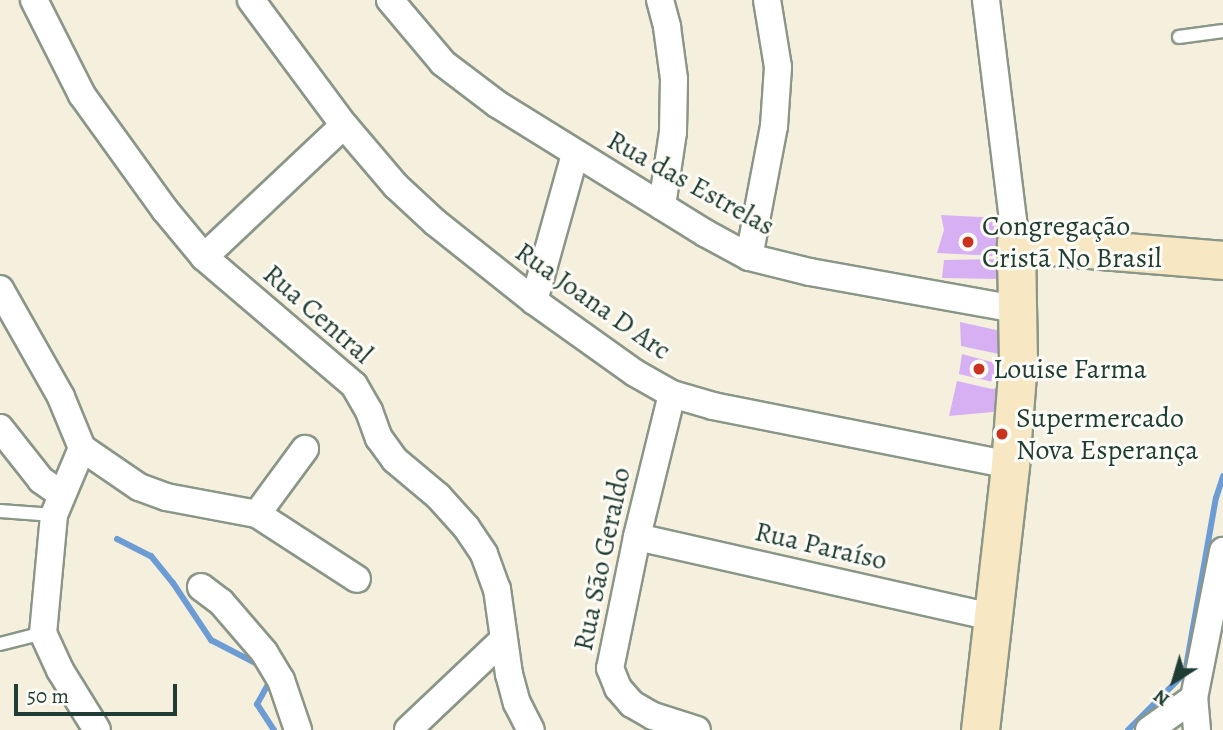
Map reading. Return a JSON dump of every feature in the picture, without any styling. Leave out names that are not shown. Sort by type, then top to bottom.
[{"type":"street","name":"Rua Central","points":[[34,0],[82,95],[165,210],[204,257],[354,385],[369,411],[379,438],[395,460],[438,496],[466,527],[484,554],[497,589],[503,640],[517,704],[531,730]]},
{"type":"street","name":"Rua Joana D Arc","points":[[251,0],[344,125],[416,204],[534,301],[602,352],[671,394],[713,406],[1010,465]]},
{"type":"street","name":"Rua das Estrelas","points":[[390,0],[443,63],[497,104],[575,154],[750,257],[810,272],[1016,309]]},
{"type":"street","points":[[660,0],[667,26],[674,79],[673,132],[662,206]]},
{"type":"street","points":[[750,257],[774,126],[778,67],[767,0]]},
{"type":"street","points":[[980,730],[1010,465],[1018,361],[1016,243],[986,0]]},
{"type":"street","points":[[204,257],[344,125]]},
{"type":"street","points":[[534,301],[575,154]]},
{"type":"street","points":[[1016,243],[1223,260]]},
{"type":"street","points":[[0,289],[61,397],[82,448],[139,487],[166,497],[257,514],[357,579]]},
{"type":"street","name":"Rua São Geraldo","points":[[671,394],[637,537],[610,668],[618,688],[632,704],[653,716],[697,730]]},
{"type":"street","points":[[0,428],[58,504]]},
{"type":"street","points":[[82,448],[58,504],[43,633],[60,670],[97,730]]},
{"type":"street","points":[[257,514],[305,449]]},
{"type":"street","name":"Rua Paraíso","points":[[637,537],[992,617]]},
{"type":"street","points":[[1197,730],[1194,698],[1214,645],[1223,551]]},
{"type":"street","points":[[201,586],[221,602],[264,652],[281,680],[298,730]]},
{"type":"street","points":[[408,730],[503,640]]},
{"type":"street","points":[[1149,730],[1194,698]]},
{"type":"lane","points":[[1179,37],[1223,31]]},
{"type":"lane","points":[[0,511],[58,504]]},
{"type":"lane","points":[[0,644],[43,633]]},
{"type":"building","name":"Congregação Cristã No Brasil","points":[[941,215],[1000,218],[994,256],[937,253],[944,230]]},
{"type":"building","points":[[999,259],[1000,279],[942,278],[944,260]]},
{"type":"building","points":[[960,322],[1001,331],[1004,355],[961,346]]},
{"type":"building","name":"Louise Farma","points":[[962,354],[999,364],[993,382],[959,374]]},
{"type":"building","name":"Supermercado Nova Esperança","points":[[957,381],[992,389],[1005,386],[998,415],[993,412],[949,416]]},
{"type":"waterway","points":[[1128,730],[1185,673],[1216,498],[1223,476]]},
{"type":"waterway","points":[[117,539],[151,556],[173,583],[211,640],[261,666]]},
{"type":"waterway","points":[[271,679],[257,704],[274,730]]},
{"type":"place","name":"Congregação Cristã No Brasil","points":[[968,242]]},
{"type":"place","name":"Louise Farma","points":[[979,369]]},
{"type":"place","name":"Supermercado Nova Esperança","points":[[1002,434]]}]
